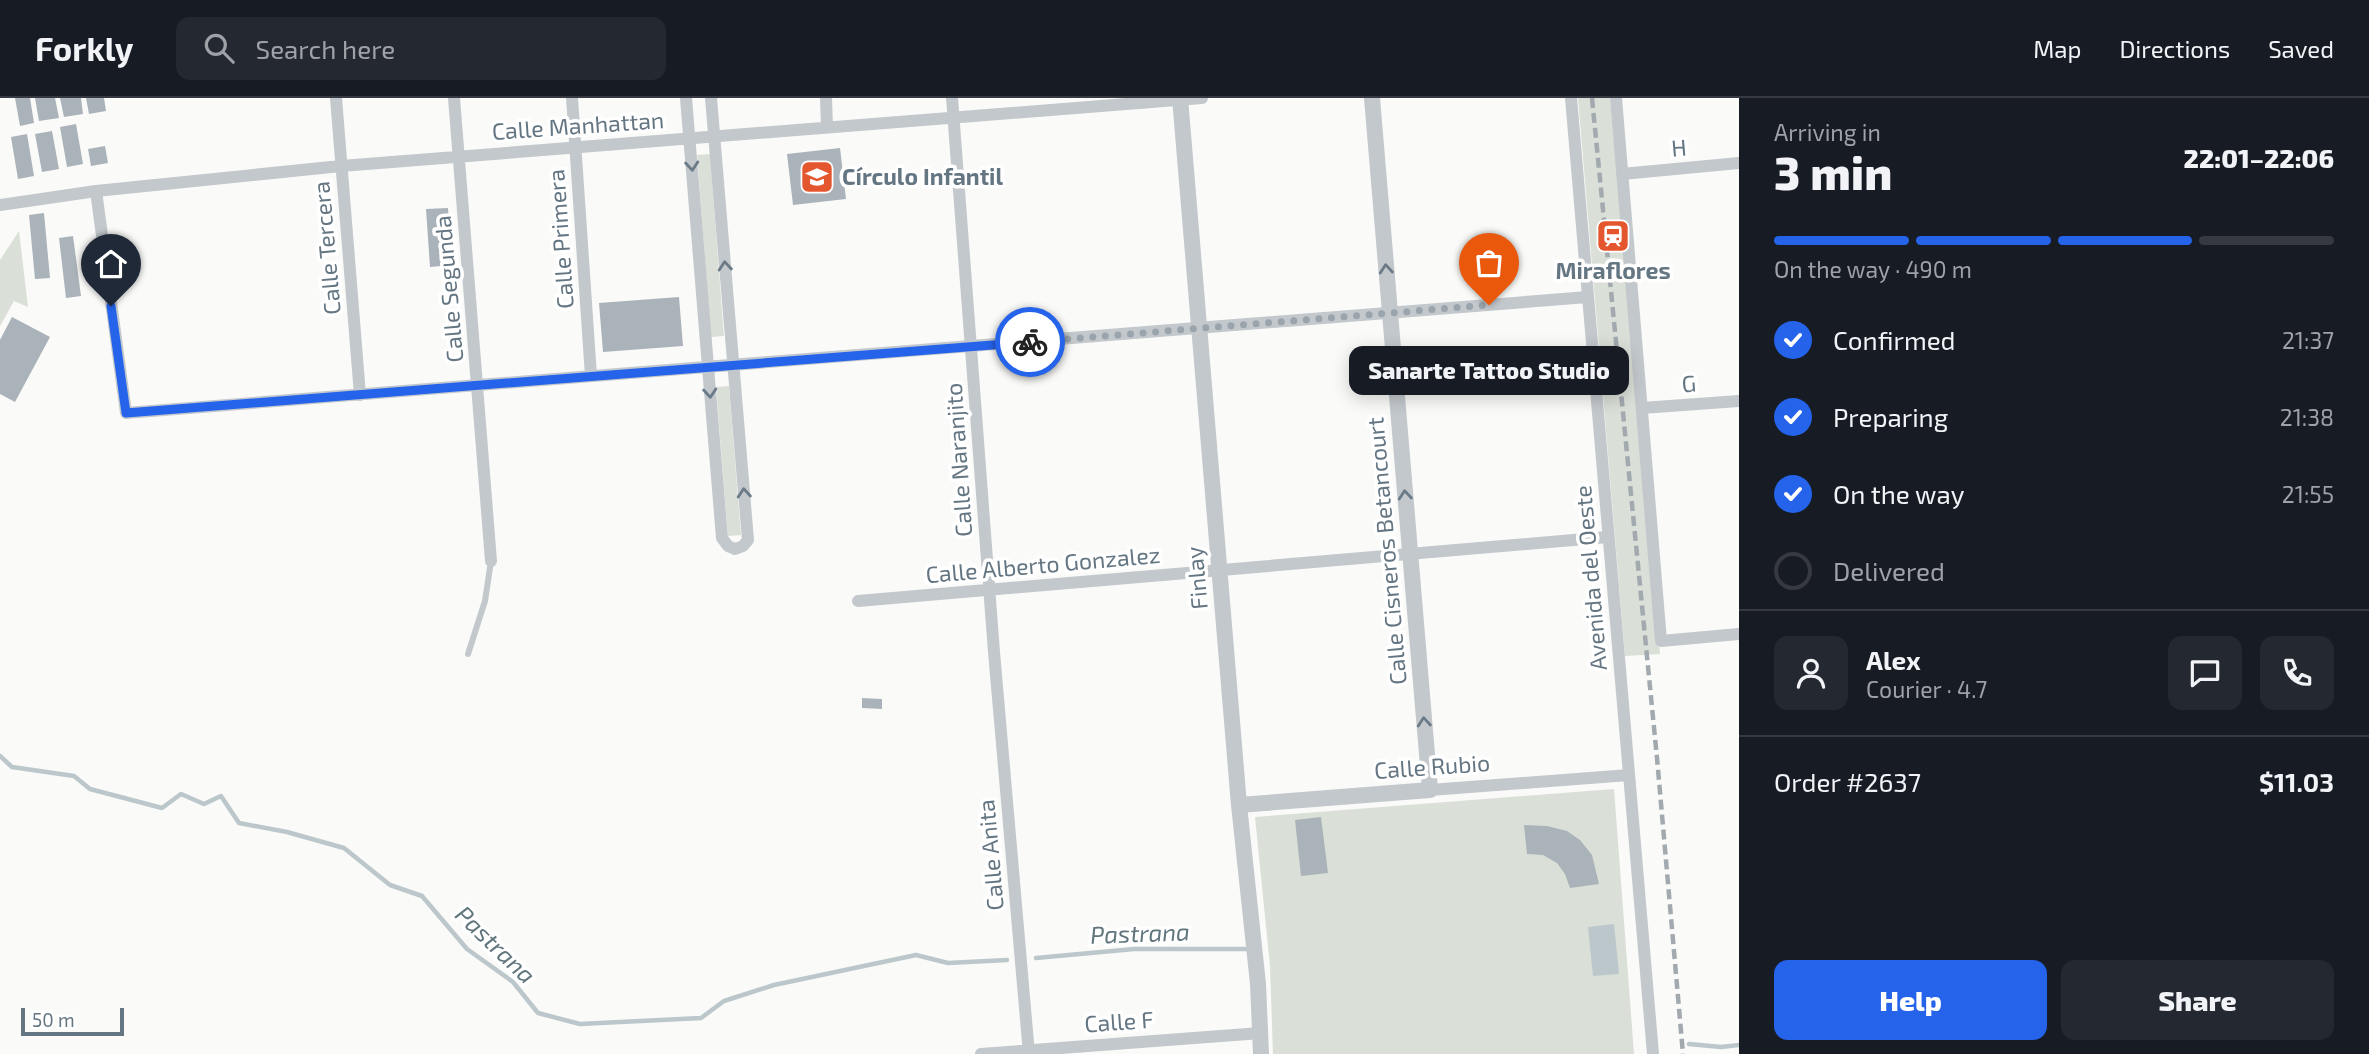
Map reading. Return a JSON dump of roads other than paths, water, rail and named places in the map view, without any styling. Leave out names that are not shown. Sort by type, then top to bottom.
[{"type":"street","name":"Calle Tercera","points":[[335,98],[360,395]]},
{"type":"street","name":"Calle Segunda","points":[[454,98],[491,561]]},
{"type":"street","name":"Calle Primera","points":[[572,98],[591,376]]},
{"type":"street","points":[[686,98],[722,538],[728,546],[735,549],[743,547],[748,540],[711,98]]},
{"type":"street","points":[[826,98],[827,128]]},
{"type":"street","name":"Calle Naranjito","points":[[952,98],[994,652]]},
{"type":"street","name":"Calle Manhattan","points":[[0,205],[96,191],[341,166],[1202,98]]},
{"type":"street","name":"Calle Cisneros Betancourt","points":[[1372,98],[1430,790]]},
{"type":"street","name":"Avenida del Oeste","points":[[1571,98],[1653,1054]]},
{"type":"street","points":[[1616,98],[1661,641],[1739,634]]},
{"type":"street","name":"Finlay","points":[[1180,99],[1239,805],[1256,961],[1261,1054]]},
{"type":"street","name":"H","points":[[1622,174],[1739,163]]},
{"type":"street","points":[[96,191],[126,413],[1588,297]]},
{"type":"street","name":"G","points":[[1642,408],[1739,401]]},
{"type":"street","name":"Calle Alberto Gonzalez","points":[[858,601],[1608,537]]},
{"type":"street","name":"Calle Anita","points":[[994,652],[1028,1052]]},
{"type":"street","name":"Calle Rubio","points":[[1239,805],[1629,775]]},
{"type":"street","name":"Calle F","points":[[981,1054],[1261,1033]]},
{"type":"lane","points":[[468,654],[485,601],[491,561]]},
{"type":"waterway","name":"Pastrana","points":[[0,756],[12,767],[74,776],[90,789],[162,808],[181,794],[204,804],[221,796],[239,823],[287,832],[344,848],[390,885],[422,896],[467,949],[513,982],[538,1013],[580,1024],[701,1018],[724,1001],[774,985],[916,955],[948,963],[1007,960]]},
{"type":"waterway","name":"Pastrana","points":[[1036,958],[1134,949],[1247,949]]},
{"type":"waterway","name":"Pastrana","points":[[1689,1044],[1721,1047],[1739,1045]]},
{"type":"railway","points":[[1592,98],[1657,758],[1683,1054]]},
{"type":"place","name":"Círculo Infantil","points":[[817,177]]},
{"type":"place","name":"Miraflores","points":[[1613,236]]},
{"type":"place","name":"Sanarte Tattoo Studio","points":[[1489,305]]}]
